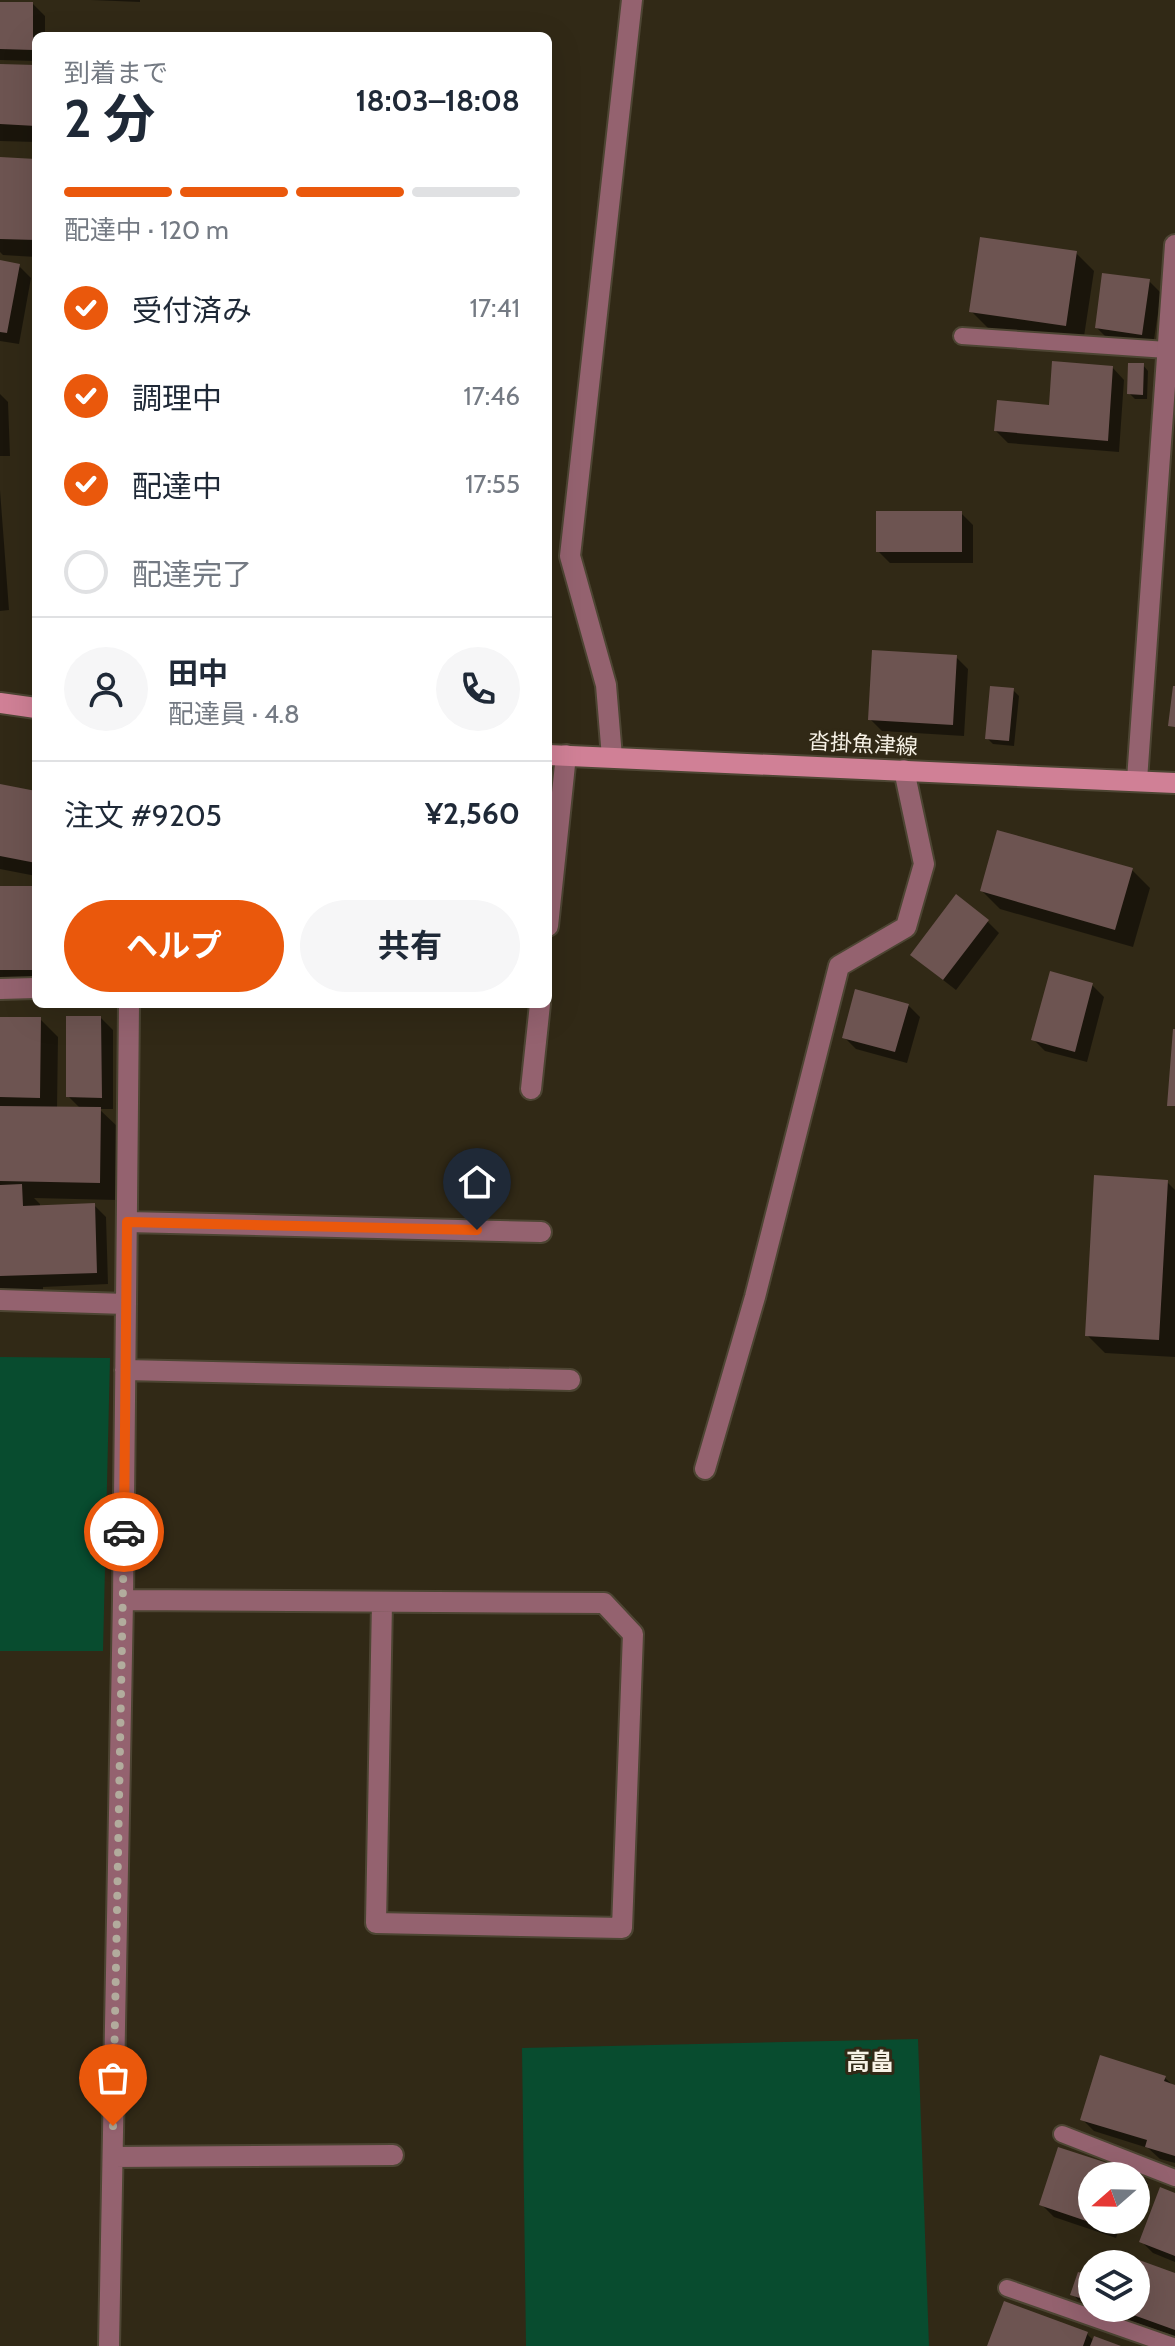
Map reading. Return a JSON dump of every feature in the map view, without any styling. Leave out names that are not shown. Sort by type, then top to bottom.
[{"type":"main road","points":[[0,703],[32,707]]},
{"type":"main road","name":"沓掛魚津線","points":[[557,755],[1175,783]]},
{"type":"street","points":[[612,757],[606,685],[570,556],[632,0]]},
{"type":"street","points":[[1137,780],[1175,245]]},
{"type":"street","points":[[552,850],[557,755]]},
{"type":"street","points":[[705,1469],[755,1297],[839,966],[906,927],[924,864],[904,770]]},
{"type":"street","points":[[0,989],[32,988]]},
{"type":"street","points":[[109,2346],[123,1600],[129,1008]]},
{"type":"street","points":[[531,1089],[540,1008]]},
{"type":"street","points":[[127,1222],[541,1232]]},
{"type":"street","points":[[0,1300],[126,1304]]},
{"type":"street","points":[[125,1370],[570,1380]]},
{"type":"street","points":[[123,1600],[604,1603],[633,1634],[622,1928],[376,1923],[382,1602]]},
{"type":"street","points":[[113,2157],[393,2155]]},
{"type":"lane","points":[[962,336],[1167,350]]},
{"type":"lane","points":[[1062,2134],[1175,2178]]},
{"type":"lane","points":[[1007,2288],[1173,2346]]},
{"type":"green space","points":[[0,1357],[110,1358],[103,1651],[0,1651]]},
{"type":"green space","points":[[918,2039],[929,2346],[526,2346],[522,2048]]},
{"type":"building","points":[[0,2],[33,2],[32,50],[0,49]]},
{"type":"building","points":[[0,64],[32,65],[32,126],[0,124]]},
{"type":"building","points":[[0,157],[32,159],[32,240],[0,239]]},
{"type":"building","points":[[980,237],[1077,251],[1066,326],[969,312]]},
{"type":"building","points":[[0,260],[20,264],[7,333],[0,332]]},
{"type":"building","points":[[1102,273],[1150,279],[1142,335],[1095,328]]},
{"type":"building","points":[[1052,361],[1113,366],[1108,441],[994,431],[997,400],[1049,405]]},
{"type":"building","points":[[1128,363],[1144,363],[1143,395],[1127,394]]},
{"type":"building","points":[[876,511],[962,511],[962,552],[876,552]]},
{"type":"building","points":[[872,650],[957,655],[953,725],[868,720]]},
{"type":"building","points":[[990,686],[1014,688],[1009,741],[985,739]]},
{"type":"building","points":[[1175,686],[1175,727],[1168,726]]},
{"type":"building","points":[[0,784],[32,790],[32,862],[0,856]]},
{"type":"building","points":[[997,830],[1133,868],[1115,930],[980,891]]},
{"type":"building","points":[[0,886],[32,886],[32,970],[0,970]]},
{"type":"building","points":[[956,894],[989,920],[943,980],[910,955]]},
{"type":"building","points":[[1050,971],[1093,983],[1075,1052],[1031,1040]]},
{"type":"building","points":[[855,989],[909,1004],[895,1052],[842,1038]]},
{"type":"building","points":[[66,1016],[101,1016],[102,1098],[66,1097]]},
{"type":"building","points":[[0,1017],[41,1017],[40,1098],[0,1097]]},
{"type":"building","points":[[1173,1029],[1175,1106],[1167,1106]]},
{"type":"building","points":[[0,1106],[101,1107],[100,1183],[0,1181]]},
{"type":"building","points":[[1094,1175],[1168,1180],[1159,1340],[1085,1336]]},
{"type":"building","points":[[22,1184],[23,1206],[95,1203],[97,1273],[0,1276],[0,1185]]},
{"type":"building","points":[[1100,2055],[1166,2076],[1164,2081],[1175,2085],[1175,2156],[1145,2147],[1147,2140],[1080,2120]]},
{"type":"building","points":[[1058,2147],[1104,2162],[1078,2162],[1078,2218],[1039,2205]]},
{"type":"building","points":[[1160,2187],[1175,2193],[1175,2256],[1139,2242],[1142,2234],[1150,2234],[1150,2213]]},
{"type":"building","points":[[1150,2264],[1175,2273],[1175,2330],[1150,2321]]},
{"type":"building","points":[[1078,2272],[1078,2297],[1070,2295]]},
{"type":"building","points":[[1004,2301],[1088,2332],[1083,2346],[987,2346]]},
{"type":"building","points":[[1094,2336],[1121,2346],[1090,2346]]},
{"type":"way so far","points":[[113,2126],[124,1532]]},
{"type":"district","name":"高畠","points":[[870,2061]]},
{"type":"route","points":[[124,1532],[127,1222],[477,1230]]}]
